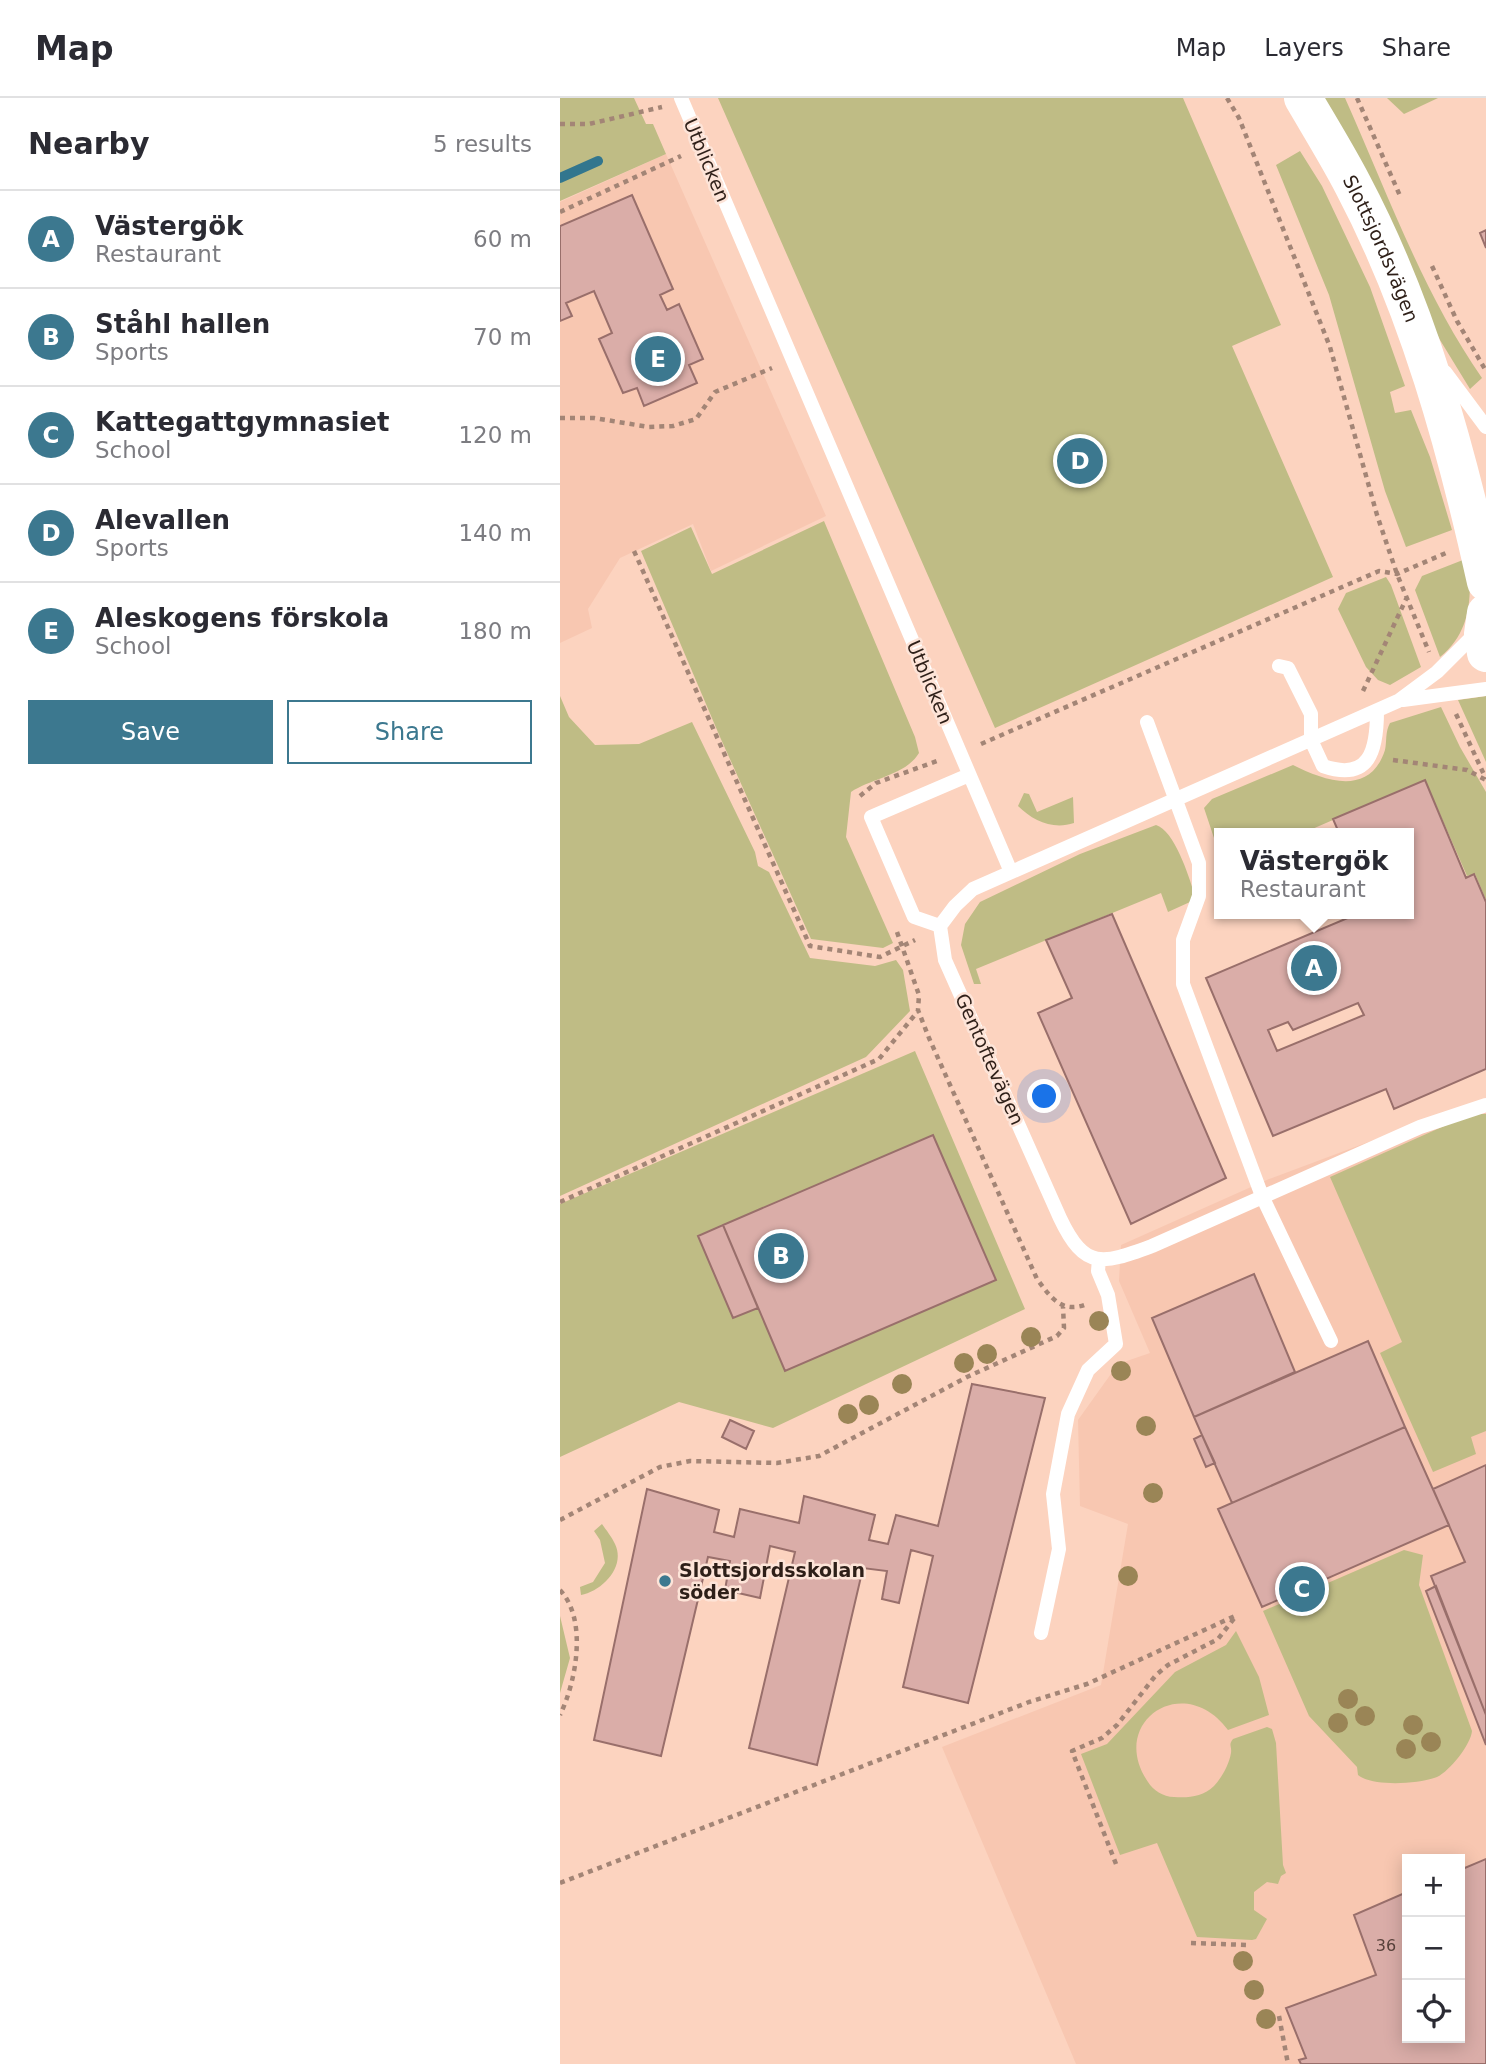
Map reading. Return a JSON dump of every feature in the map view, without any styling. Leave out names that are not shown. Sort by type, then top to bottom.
[{"type":"main road","name":"Slottsjordsvägen","points":[[1303,98],[1354,187],[1398,283],[1441,407],[1486,582]]},
{"type":"main road","name":"Slottsjordsvägen","points":[[1441,407],[1486,489]]},
{"type":"lane","name":"Utblicken","points":[[682,100],[1011,872]]},
{"type":"lane","points":[[1421,350],[1446,372],[1486,427]]},
{"type":"lane","points":[[970,775],[871,817],[914,918],[940,926],[955,906],[973,889],[1398,701],[1437,673],[1485,630]]},
{"type":"lane","points":[[1279,666],[1289,668],[1311,714],[1311,740],[1323,766],[1340,772],[1359,769],[1371,756],[1377,736],[1377,711]]},
{"type":"lane","points":[[1398,701],[1486,689]]},
{"type":"lane","points":[[1147,722],[1199,863],[1199,896],[1184,940],[1183,984],[1262,1196],[1331,1341]]},
{"type":"lane","name":"Gentoftevägen","points":[[940,926],[945,960],[1072,1243],[1082,1254],[1099,1259]]},
{"type":"lane","points":[[1041,1633],[1059,1549],[1053,1494],[1068,1414],[1087,1370],[1116,1344],[1108,1295],[1098,1271],[1099,1259],[1116,1259],[1152,1246],[1420,1127],[1486,1105]]},
{"type":"path","points":[[1227,98],[1239,118],[1330,347],[1397,574]]},
{"type":"path","points":[[560,124],[589,124],[682,100]]},
{"type":"path","points":[[560,212],[701,147]]},
{"type":"path","points":[[560,418],[594,418],[649,427],[673,426],[696,419],[715,392],[791,360]]},
{"type":"path","points":[[634,551],[810,946],[880,957],[940,926]]},
{"type":"path","points":[[1349,723],[1407,597]]},
{"type":"path","points":[[1371,756],[1467,771],[1486,780]]},
{"type":"path","points":[[560,1202],[878,1059],[918,1010]]},
{"type":"path","points":[[560,1520],[660,1467],[690,1461],[777,1463],[820,1456],[967,1377],[1057,1336],[1063,1328],[1063,1307]]},
{"type":"path","points":[[560,1590],[567,1597],[575,1625],[577,1648],[567,1701],[560,1715]]},
{"type":"path","points":[[560,1883],[1029,1702],[1087,1684],[1237,1615],[1218,1639],[1168,1665],[1156,1675],[1117,1725],[1102,1738],[1072,1751],[1116,1864]]},
{"type":"path","points":[[1191,1943],[1249,1945]]},
{"type":"path","points":[[1279,2016],[1288,2064]]},
{"type":"shaded area","points":[[560,98],[634,98],[646,124],[653,124],[666,154],[560,201]]},
{"type":"shaded area","points":[[718,98],[1183,98],[1281,325],[1232,346],[1333,577],[995,728]]},
{"type":"shaded area","points":[[1320,98],[1345,98],[1424,277],[1482,378],[1470,389],[1440,340]]},
{"type":"shaded area","points":[[1387,98],[1438,98],[1404,114]]},
{"type":"shaded area","points":[[1300,151],[1322,186],[1370,287],[1405,386],[1390,392],[1395,413],[1411,410],[1430,457],[1452,530],[1406,547],[1385,491],[1329,295],[1276,165]]},
{"type":"shaded area","points":[[666,154],[826,516],[711,571],[693,524],[620,558],[588,609],[592,628],[560,643],[560,202]]},
{"type":"shaded area","points":[[824,521],[915,737],[919,753],[906,766],[851,792],[846,837],[893,943],[883,948],[811,939],[720,737],[641,551],[691,527],[712,574]]},
{"type":"shaded area","points":[[1468,558],[1468,612],[1458,636],[1440,657],[1415,590],[1422,576]]},
{"type":"shaded area","points":[[1386,577],[1421,667],[1390,685],[1378,680],[1366,667],[1338,609],[1346,593]]},
{"type":"shaded area","points":[[560,696],[569,717],[595,745],[639,744],[692,722],[755,852],[758,866],[769,872],[810,958],[875,966],[896,960],[903,970],[910,1011],[866,1057],[560,1196]]},
{"type":"shaded area","points":[[1486,696],[1486,762],[1458,700]]},
{"type":"shaded area","points":[[1441,707],[1486,792],[1486,900],[1475,874],[1467,876],[1425,780],[1315,828],[1214,828],[1214,838],[1204,808],[1212,799],[1293,765],[1332,780],[1358,780],[1378,765],[1385,750],[1390,723]]},
{"type":"shaded area","points":[[1024,793],[1029,794],[1037,812],[1073,797],[1074,823],[1051,825],[1030,816],[1018,806]]},
{"type":"shaded area","points":[[1156,825],[1169,835],[1180,854],[1194,893],[1190,902],[1168,912],[1161,893],[976,969],[981,984],[974,984],[961,945],[965,924],[980,902],[1080,854]]},
{"type":"shaded area","points":[[915,1051],[1025,1309],[773,1428],[679,1402],[560,1457],[560,1204]]},
{"type":"shaded area","points":[[1486,1098],[1486,2064],[1076,2064],[942,1747],[1101,1685],[1128,1524],[1080,1506],[1078,1420],[1118,1364],[1150,1353],[1119,1281],[1121,1245],[1269,1179]]},
{"type":"shaded area","points":[[1471,1114],[1486,1114],[1486,1431],[1471,1437],[1476,1454],[1433,1472],[1380,1353],[1402,1342],[1330,1177]]},
{"type":"shaded area","points":[[602,1524],[618,1553],[615,1569],[597,1589],[581,1595],[580,1587],[593,1582],[605,1563],[600,1540],[594,1531]]},
{"type":"shaded area","points":[[1404,1550],[1423,1555],[1419,1585],[1472,1731],[1459,1757],[1437,1777],[1408,1783],[1385,1783],[1358,1775],[1357,1767],[1309,1716],[1263,1611]]},
{"type":"shaded area","points":[[560,1616],[570,1658],[560,1693]]},
{"type":"shaded area","points":[[1236,1631],[1259,1677],[1269,1715],[1228,1730],[1210,1713],[1191,1704],[1173,1704],[1156,1711],[1144,1723],[1137,1740],[1138,1760],[1148,1782],[1159,1792],[1170,1797],[1195,1796],[1210,1790],[1220,1779],[1229,1762],[1233,1739],[1267,1727],[1272,1729],[1276,1743],[1283,1865],[1286,1873],[1281,1876],[1278,1884],[1267,1882],[1254,1892],[1254,1910],[1267,1919],[1256,1939],[1252,1940],[1197,1937],[1157,1843],[1120,1855],[1081,1754],[1107,1744],[1175,1672],[1226,1645]]},
{"type":"building","points":[[632,195],[673,289],[660,295],[667,310],[679,304],[703,359],[689,365],[697,383],[644,406],[637,388],[623,393],[599,339],[612,333],[594,291],[566,303],[572,316],[560,321],[560,226]]},
{"type":"building","points":[[1486,230],[1486,248],[1480,233]]},
{"type":"building","points":[[1425,780],[1466,878],[1474,874],[1486,902],[1486,1069],[1394,1109],[1386,1089],[1273,1136],[1206,978],[1345,919],[1414,919],[1414,828],[1337,828],[1333,819]],"holes":[[[1358,1003],[1364,1015],[1277,1051],[1268,1030],[1288,1022],[1293,1030]]]},
{"type":"building","points":[[1112,914],[1226,1178],[1131,1224],[1038,1013],[1072,998],[1046,940]]},
{"type":"building","points":[[933,1135],[996,1280],[785,1371],[723,1225]]},
{"type":"building","points":[[723,1225],[758,1308],[733,1318],[698,1236]]},
{"type":"building","points":[[1254,1274],[1295,1372],[1194,1417],[1152,1318]]},
{"type":"building","points":[[1368,1341],[1405,1427],[1232,1503],[1194,1417]]},
{"type":"building","name":"Slottsjordsskolan söder","points":[[972,1384],[1045,1398],[968,1703],[903,1687],[933,1556],[911,1550],[899,1603],[882,1599],[887,1571],[863,1568],[817,1765],[749,1748],[795,1552],[770,1546],[760,1598],[725,1590],[730,1561],[708,1557],[661,1756],[594,1740],[647,1489],[719,1510],[714,1532],[734,1537],[740,1509],[799,1523],[804,1496],[875,1515],[869,1540],[888,1544],[896,1515],[938,1526]]},
{"type":"building","points":[[730,1420],[754,1431],[746,1449],[722,1437]]},
{"type":"building","points":[[1405,1427],[1449,1525],[1262,1607],[1218,1509]]},
{"type":"building","points":[[1202,1435],[1215,1463],[1206,1467],[1194,1439]]},
{"type":"building","points":[[1486,1465],[1486,1715],[1431,1576],[1465,1562],[1433,1489]]},
{"type":"building","points":[[1436,1586],[1486,1715],[1486,1745],[1426,1591]]},
{"type":"building","points":[[1486,1859],[1486,2064],[1301,2064],[1299,2060],[1306,2058],[1286,2008],[1376,1975],[1354,1915],[1402,1894],[1402,2043],[1465,2043],[1465,1868]]},
{"type":"waterway","points":[[560,178],[598,161]]},
{"type":"place","name":"Aleskogens förskola","points":[[658,359]]},
{"type":"place","name":"Alevallen","points":[[1080,461]]},
{"type":"place","name":"Västergök","points":[[1314,968]]},
{"type":"place","name":"Ståhl hallen","points":[[781,1256]]},
{"type":"place","name":"Slottsjordsskolan söder","points":[[665,1581]]},
{"type":"place","name":"Kattegattgymnasiet","points":[[1302,1589]]}]
